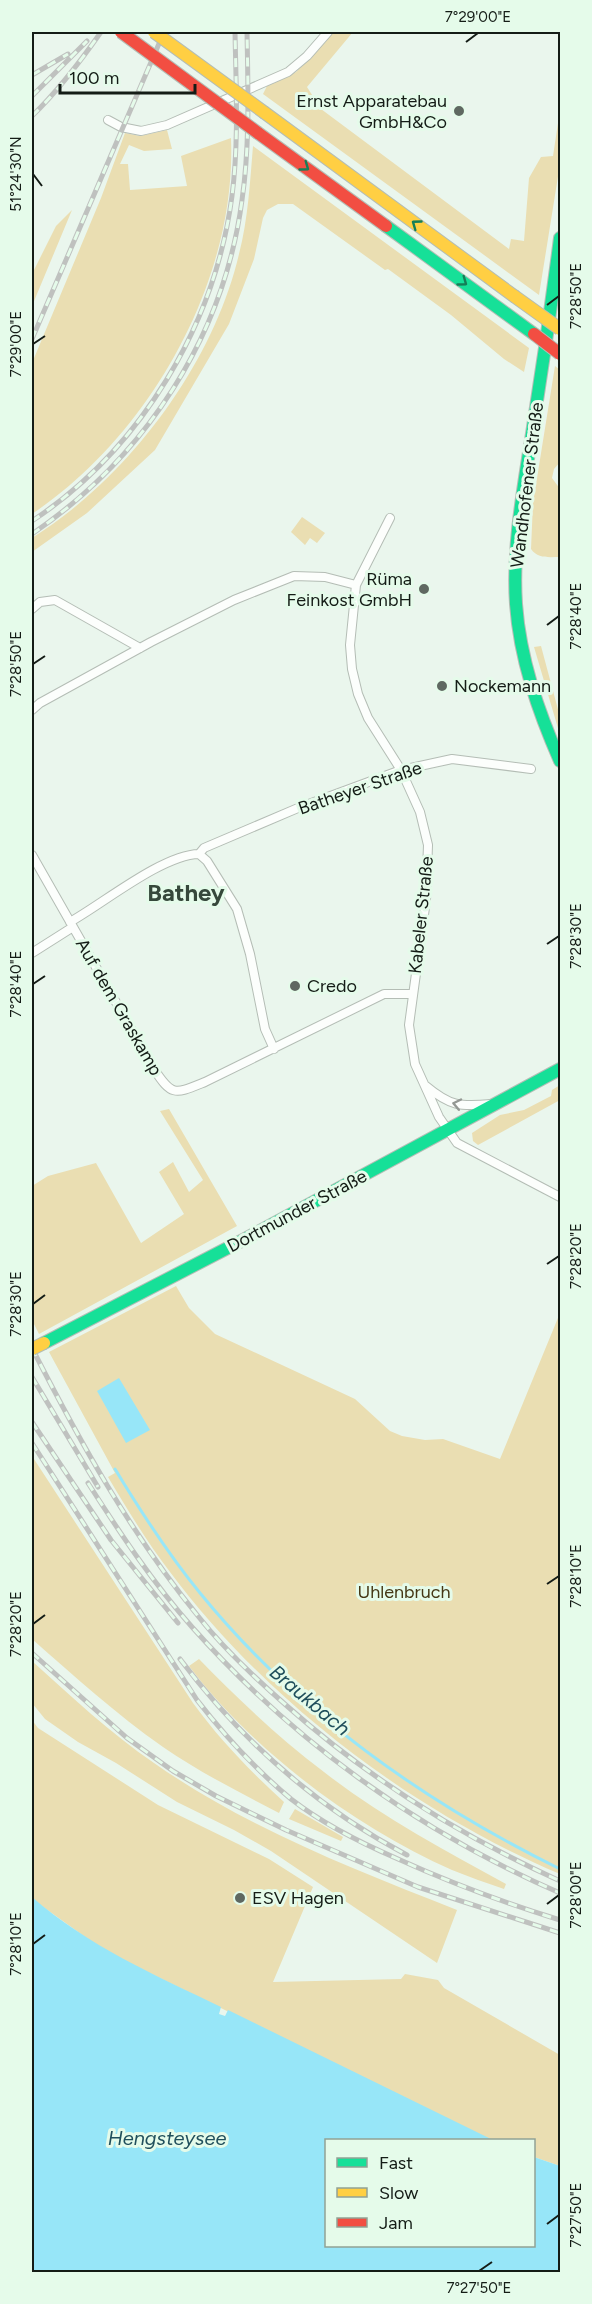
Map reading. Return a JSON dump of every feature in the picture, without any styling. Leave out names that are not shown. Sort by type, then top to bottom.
[{"type":"main road","points":[[121,32],[561,354]]},
{"type":"main road","points":[[154,32],[561,329]]},
{"type":"main road","name":"Wandhofener Straße","points":[[561,238],[519,518],[515,568],[518,618],[524,659],[534,697],[561,761]]},
{"type":"main road","name":"Dortmunder Straße","points":[[32,1349],[172,1278],[561,1069]]},
{"type":"street","points":[[108,120],[127,129],[141,131],[167,124],[288,72],[307,56],[328,32]]},
{"type":"street","name":"Kabeler Straße","points":[[390,518],[356,585],[350,645],[352,669],[368,718],[401,770],[420,812],[428,845],[426,900],[413,994],[410,1038],[415,1064],[447,1131]]},
{"type":"street","points":[[32,710],[39,703],[140,648],[234,600],[294,576],[325,577],[356,585]]},
{"type":"street","points":[[32,609],[40,602],[55,600],[140,648]]},
{"type":"street","name":"Batheyer Straße","points":[[32,953],[151,872],[186,855],[199,854],[204,848],[298,808],[401,770],[452,759],[531,769]]},
{"type":"street","points":[[199,854],[207,861],[224,885],[237,909],[265,1029],[274,1049]]},
{"type":"street","name":"Auf dem Graskamp","points":[[32,855],[154,1069],[164,1085],[172,1091],[189,1088],[384,994],[413,994]]},
{"type":"street","points":[[423,1084],[453,1104],[470,1106],[497,1103]]},
{"type":"street","points":[[447,1131],[462,1147],[532,1180],[561,1197]]},
{"type":"green space","points":[[334,32],[353,32],[307,87],[321,109],[509,249],[511,239],[524,241],[529,178],[541,157],[553,156],[560,110],[560,164],[539,295],[263,94],[267,86],[296,72]]},
{"type":"green space","points":[[167,130],[172,149],[144,151],[129,145],[120,164],[128,164],[130,190],[187,186],[181,156],[231,138],[229,192],[219,246],[202,299],[178,350],[148,398],[113,442],[74,481],[32,514],[32,363],[101,198],[125,133],[140,136]]},
{"type":"green space","points":[[253,146],[529,348],[524,372],[388,269],[385,270],[293,204],[278,204],[267,210],[263,218],[254,259],[229,324],[155,450],[87,513],[32,552],[32,538],[67,513],[101,484],[133,451],[162,415],[187,377],[209,337],[227,296],[242,241],[247,214]]},
{"type":"green space","points":[[72,210],[32,306],[32,274],[56,226]]},
{"type":"green space","points":[[555,366],[560,370],[560,462],[554,469],[552,478],[560,489],[560,557],[548,557],[540,556],[531,549],[533,503]]},
{"type":"green space","points":[[302,517],[325,533],[317,543],[310,538],[305,545],[291,532]]},
{"type":"green space","points":[[541,646],[560,717],[560,735],[534,647]]},
{"type":"green space","points":[[560,1085],[560,1100],[478,1145],[473,1141],[472,1133],[500,1115],[524,1110],[551,1096],[552,1090]]},
{"type":"green space","points":[[169,1109],[237,1226],[39,1334],[32,1320],[32,1186],[48,1176],[96,1163],[141,1243],[184,1214],[159,1172],[173,1162],[189,1192],[203,1180],[160,1111]]},
{"type":"green space","name":"Uhlenbruch","points":[[176,1286],[189,1308],[215,1334],[355,1399],[390,1431],[402,1436],[425,1440],[443,1439],[500,1459],[560,1313],[560,1874],[450,1819],[397,1785],[346,1748],[297,1708],[251,1665],[209,1620],[145,1537],[108,1477],[115,1473],[49,1352]]},
{"type":"green space","points":[[32,1456],[193,1703],[236,1755],[284,1802],[279,1813],[205,1773],[163,1747],[112,1708],[32,1639]]},
{"type":"green space","points":[[199,1659],[259,1718],[345,1788],[390,1818],[506,1884],[504,1889],[452,1870],[416,1853],[343,1809],[308,1784],[243,1727],[214,1697],[189,1666]]},
{"type":"green space","points":[[32,1661],[122,1739],[154,1763],[226,1808],[301,1846],[457,1910],[437,1963],[271,1851],[177,1802],[78,1742],[45,1719],[32,1703]]},
{"type":"green space","points":[[32,1720],[38,1728],[158,1805],[269,1859],[313,1887],[273,1982],[401,1979],[405,1974],[438,1980],[444,1988],[560,2055],[560,2166],[535,2157],[535,2139],[490,2139],[482,2136],[123,1960],[95,1944],[32,1897]]},
{"type":"green space","points":[[295,1809],[343,1837],[341,1841],[289,1819]]},
{"type":"water","points":[[119,1378],[150,1430],[126,1443],[97,1391]]},
{"type":"water","name":"Hengsteysee","points":[[32,1897],[99,1945],[221,2007],[219,2014],[225,2016],[228,2010],[491,2139],[325,2139],[325,2247],[535,2247],[535,2157],[560,2166],[560,2272],[32,2272]]},
{"type":"waterway","name":"Braukbach","points":[[115,1469],[155,1532],[200,1593],[237,1636],[320,1715],[365,1750],[460,1814],[560,1869]]},
{"type":"railway","points":[[32,116],[69,76],[101,32]]},
{"type":"railway","points":[[32,339],[164,32]]},
{"type":"railway","points":[[32,521],[71,492],[107,458],[139,421],[166,380],[190,337],[209,291],[223,244],[232,196],[236,155],[235,32]]},
{"type":"railway","points":[[32,534],[73,503],[110,469],[143,431],[173,390],[197,346],[217,299],[232,251],[242,200],[248,116],[247,32]]},
{"type":"railway","points":[[32,96],[87,41]]},
{"type":"railway","points":[[32,75],[68,54]]},
{"type":"railway","points":[[32,1348],[88,1452],[129,1520],[174,1585],[208,1628],[241,1663],[318,1733],[383,1782],[487,1845],[560,1881]]},
{"type":"railway","points":[[32,1377],[98,1487]]},
{"type":"railway","points":[[32,1422],[111,1540],[178,1623]]},
{"type":"railway","points":[[32,1443],[197,1700],[241,1752],[278,1788],[316,1817],[370,1846],[499,1900],[560,1920]]},
{"type":"railway","points":[[88,1483],[137,1557],[192,1627],[231,1669],[316,1746],[409,1812],[458,1842],[560,1893]]},
{"type":"railway","points":[[32,1653],[127,1738],[173,1771],[216,1796],[286,1830],[418,1887],[560,1933]]},
{"type":"railway","points":[[180,1659],[228,1717],[282,1769],[342,1816],[407,1855]]},
{"type":"traffic: fast","points":[[386,226],[534,334]]},
{"type":"traffic: fast","points":[[560,238],[520,516],[515,582],[518,624],[526,665],[537,704],[560,761]]},
{"type":"traffic: fast","points":[[44,1343],[245,1239],[560,1069]]},
{"type":"traffic: slow","points":[[154,32],[265,113]]},
{"type":"traffic: slow","points":[[265,113],[514,296]]},
{"type":"traffic: slow","points":[[514,296],[560,329]]},
{"type":"traffic: slow","points":[[32,1349],[44,1343]]},
{"type":"traffic: jam","points":[[121,32],[258,133]]},
{"type":"traffic: jam","points":[[258,133],[386,226]]},
{"type":"traffic: jam","points":[[534,334],[560,354]]},
{"type":"place","name":"Ernst Apparatebau GmbH&Co","points":[[459,111]]},
{"type":"place","name":"Rüma Feinkost GmbH","points":[[424,589]]},
{"type":"place","name":"Nockemann","points":[[442,686]]},
{"type":"place","name":"Credo","points":[[295,986]]},
{"type":"place","name":"ESV Hagen","points":[[240,1898]]},
{"type":"district","name":"Bathey","points":[[186,892]]}]
